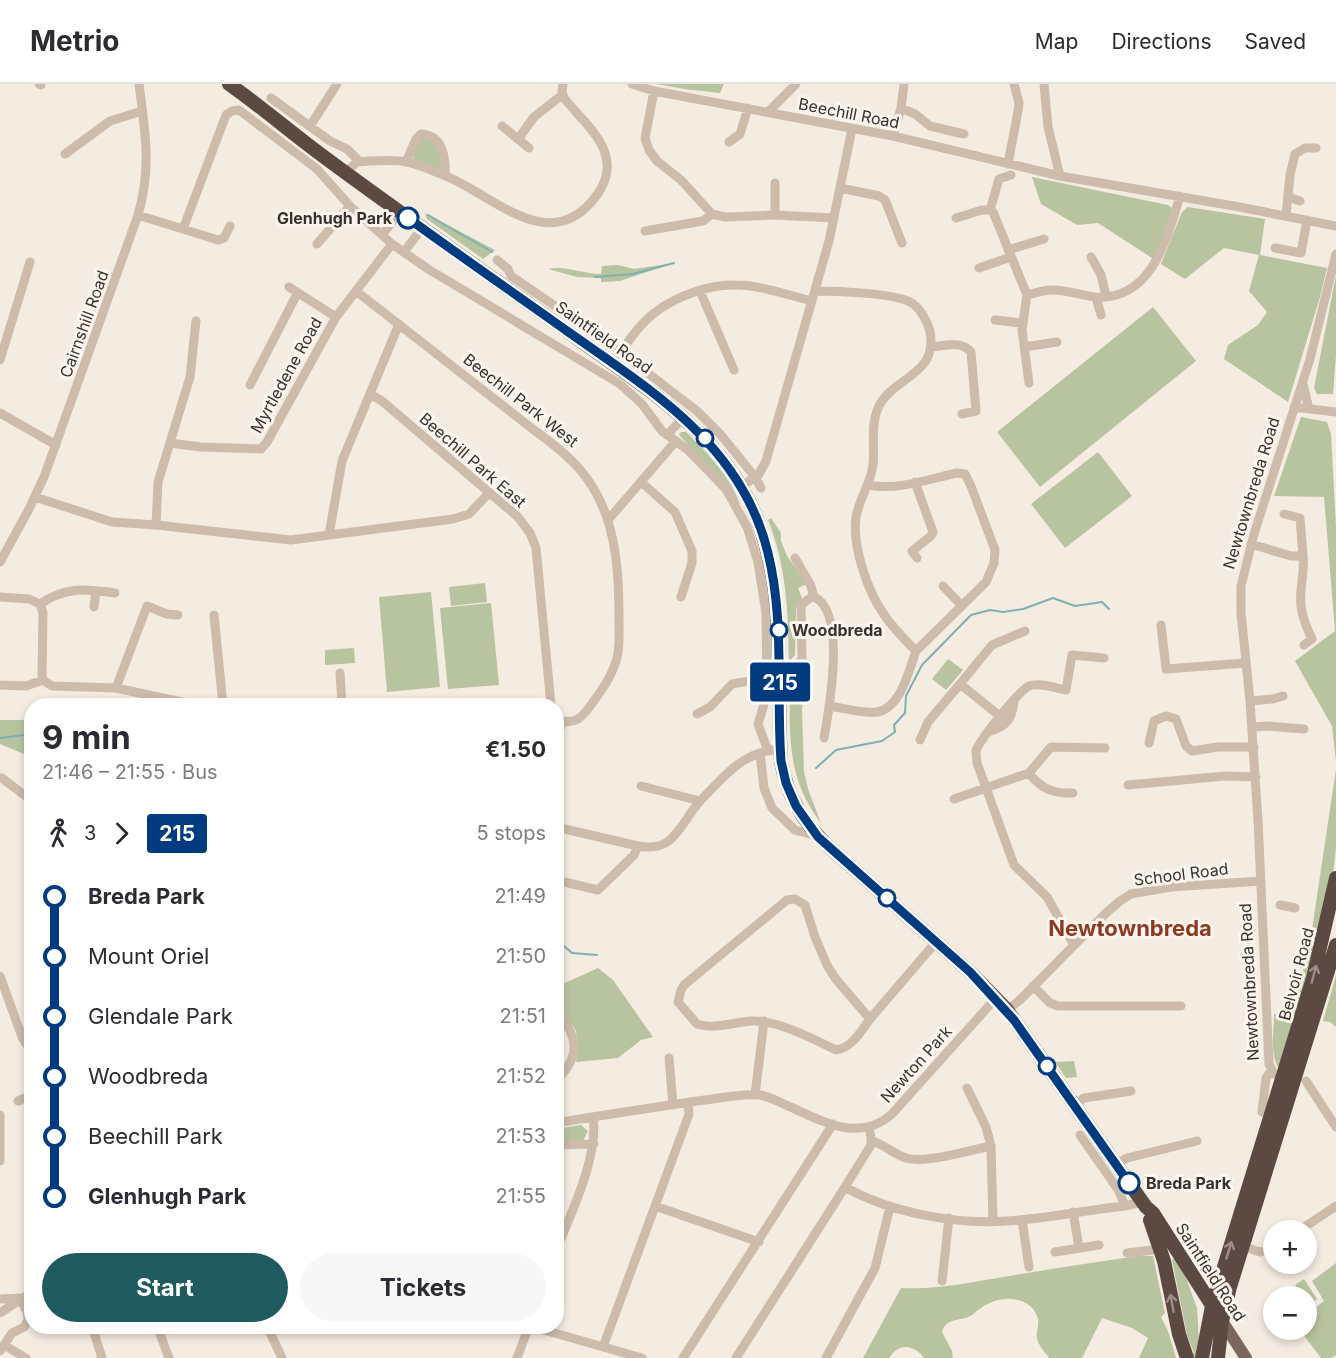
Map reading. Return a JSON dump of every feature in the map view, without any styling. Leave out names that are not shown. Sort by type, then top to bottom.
[{"type":"highway","name":"Saintfield Road","points":[[234,87],[345,173],[422,228],[616,357],[684,417],[716,450],[741,486],[762,533],[772,572],[778,618],[780,668],[769,751],[804,820],[818,837],[936,942],[1007,1010],[1144,1204],[1153,1213],[1166,1245],[1179,1334],[1187,1358]]},
{"type":"highway","name":"Belvoir Road","points":[[1289,1078],[1336,878]]},
{"type":"highway","name":"Belvoir Road","points":[[1289,1078],[1336,945]]},
{"type":"highway","name":"Newtownbreda Road","points":[[1218,1358],[1222,1321],[1289,1078]]},
{"type":"highway","name":"Newtownbreda Road","points":[[1202,1358],[1212,1306],[1222,1271],[1289,1078]]},
{"type":"highway","name":"Saintfield Road","points":[[1166,1245],[1190,1271],[1222,1321]]},
{"type":"highway","points":[[1190,1271],[1198,1276],[1209,1278],[1222,1271]]},
{"type":"main road","name":"Saintfield Road","points":[[1222,1321],[1242,1355]]},
{"type":"street","name":"Cairnshill Road","points":[[0,562],[35,497],[56,445],[138,215],[147,172],[139,84]]},
{"type":"street","points":[[310,126],[337,84]]},
{"type":"street","points":[[518,139],[534,117],[562,94],[563,84]]},
{"type":"street","name":"Beechill Road","points":[[632,84],[654,91],[893,136],[1060,176],[1336,226]]},
{"type":"street","points":[[768,112],[796,84]]},
{"type":"street","points":[[893,136],[901,108],[904,84]]},
{"type":"street","points":[[1008,164],[1019,103],[1014,84]]},
{"type":"street","points":[[1044,84],[1048,127],[1060,176]]},
{"type":"street","points":[[654,91],[645,138],[649,150],[657,161],[681,180],[712,214],[725,217],[775,215],[834,218]]},
{"type":"street","points":[[345,173],[359,161],[406,162],[445,176],[529,220],[551,223],[574,218],[599,192],[607,174],[607,157],[601,141],[562,94]]},
{"type":"street","points":[[271,98],[330,141],[347,149],[359,161]]},
{"type":"street","points":[[729,142],[740,134],[748,108]]},
{"type":"street","points":[[901,108],[915,114],[930,126],[964,134]]},
{"type":"street","points":[[65,154],[110,121],[142,111]]},
{"type":"street","name":"Saintfield Road","points":[[183,229],[226,116],[232,111],[242,112],[317,169],[350,206],[392,244],[620,384],[642,404],[658,426],[695,457],[726,489],[747,527],[758,562],[765,599],[767,695],[758,724],[769,751],[765,795],[772,808],[795,830],[818,837]]},
{"type":"street","points":[[502,126],[529,148]]},
{"type":"street","points":[[741,486],[761,471],[766,461],[834,218],[852,129]]},
{"type":"street","points":[[406,162],[416,139],[421,134],[426,134],[437,141],[441,147],[445,176]]},
{"type":"street","points":[[1286,216],[1295,154],[1305,148],[1317,148]]},
{"type":"street","points":[[992,172],[999,180]]},
{"type":"street","points":[[999,180],[1011,175]]},
{"type":"street","points":[[990,210],[999,180]]},
{"type":"street","points":[[775,183],[775,215]]},
{"type":"street","points":[[840,188],[879,196],[885,200],[902,243]]},
{"type":"street","points":[[1027,295],[1059,290],[1096,297],[1129,288],[1155,265],[1180,196]]},
{"type":"street","points":[[1288,197],[1300,201]]},
{"type":"street","points":[[317,244],[350,206]]},
{"type":"street","points":[[956,218],[982,210],[990,210],[996,217],[1027,295],[1022,323],[1029,383]]},
{"type":"street","points":[[382,235],[400,212]]},
{"type":"street","points":[[645,231],[703,220],[712,214]]},
{"type":"street","points":[[138,215],[218,240],[224,238],[230,226]]},
{"type":"street","points":[[1275,248],[1301,253],[1307,220]]},
{"type":"street","points":[[404,252],[422,228]]},
{"type":"street","points":[[979,268],[1044,239]]},
{"type":"street","name":"Myrtledene Road","points":[[170,443],[201,447],[261,449],[336,316],[392,244]]},
{"type":"street","name":"Newtownbreda Road","points":[[1289,1078],[1268,1058],[1271,906],[1261,881],[1254,747],[1240,613],[1241,586],[1251,544],[1303,381],[1336,254]]},
{"type":"street","points":[[1091,257],[1101,275],[1106,296]]},
{"type":"street","name":"Saintfield Road","points":[[497,260],[508,269],[511,276],[616,357],[704,417],[755,477],[761,488]]},
{"type":"street","points":[[0,360],[30,261]]},
{"type":"street","points":[[616,357],[656,311],[700,291],[724,285],[736,285],[764,289],[812,302]]},
{"type":"street","points":[[289,287],[336,316]]},
{"type":"street","name":"Beechill Park West","points":[[356,291],[562,450],[578,464],[595,490],[608,520],[617,564],[617,657],[611,673],[586,712],[575,721],[570,723],[564,721]]},
{"type":"street","points":[[700,291],[734,370]]},
{"type":"street","points":[[815,291],[871,294],[907,300],[918,309],[929,327],[931,347],[926,361],[880,404],[874,430],[873,464],[856,520],[861,563],[881,611],[916,651]]},
{"type":"street","points":[[250,386],[297,294]]},
{"type":"street","points":[[1096,297],[1101,315]]},
{"type":"street","points":[[995,320],[1022,323]]},
{"type":"street","points":[[156,525],[158,482],[190,377],[196,321]]},
{"type":"street","points":[[329,535],[342,461],[399,324]]},
{"type":"street","points":[[1024,347],[1057,342]]},
{"type":"street","points":[[931,347],[958,344],[970,351],[975,411],[962,414]]},
{"type":"street","points":[[1303,381],[1309,409]]},
{"type":"street","name":"Beechill Park East","points":[[370,394],[382,401],[518,517],[534,541],[550,698]]},
{"type":"street","points":[[1294,407],[1336,412]]},
{"type":"street","points":[[0,413],[56,445]]},
{"type":"street","points":[[667,435],[684,417]]},
{"type":"street","points":[[608,520],[676,441]]},
{"type":"street","points":[[829,706],[868,712],[886,709],[897,697],[916,651],[986,582],[996,556],[968,477],[961,473],[885,487],[868,485]]},
{"type":"street","points":[[640,482],[675,512],[692,551],[692,563],[681,597]]},
{"type":"street","points":[[915,482],[933,532],[912,551],[917,558]]},
{"type":"street","points":[[35,497],[112,522],[291,540],[461,517],[469,514],[489,493]]},
{"type":"street","points":[[1284,514],[1300,518],[1304,556],[1301,606],[1312,639],[1304,645]]},
{"type":"street","points":[[1251,544],[1291,556],[1304,556]]},
{"type":"street","points":[[795,558],[808,579],[814,597],[821,601],[831,628],[834,663],[824,738]]},
{"type":"street","points":[[943,586],[962,606]]},
{"type":"street","points":[[40,604],[76,589],[116,593]]},
{"type":"street","points":[[94,607],[96,591]]},
{"type":"street","points":[[0,597],[29,599],[40,604],[43,613],[43,680]]},
{"type":"street","points":[[780,668],[794,666],[802,658],[801,605],[814,597]]},
{"type":"street","points":[[116,688],[143,604],[167,614],[178,615]]},
{"type":"street","points":[[214,615],[222,698]]},
{"type":"street","points":[[1161,624],[1166,669],[1246,663]]},
{"type":"street","points":[[920,740],[928,722],[992,645],[1025,631]]},
{"type":"street","points":[[1074,945],[1047,897],[1014,865],[976,757],[976,751],[988,732],[1023,690],[1031,685],[1066,690],[1072,655],[1104,658]]},
{"type":"street","points":[[340,673],[342,698]]},
{"type":"street","points":[[697,714],[710,707],[732,684],[767,678]]},
{"type":"street","points":[[43,680],[52,686],[116,688],[163,698]]},
{"type":"street","points":[[0,685],[27,686],[43,680]]},
{"type":"street","points":[[960,684],[1001,717]]},
{"type":"street","points":[[1250,701],[1283,696]]},
{"type":"street","points":[[988,732],[1000,729],[1008,723],[1012,716],[1014,701]]},
{"type":"street","points":[[1149,743],[1154,721],[1170,716],[1178,722],[1186,746],[1192,751],[1218,747],[1254,747]]},
{"type":"street","points":[[1252,727],[1304,729]]},
{"type":"street","points":[[954,799],[1029,773],[1054,746],[1106,748]]},
{"type":"street","points":[[564,829],[638,846],[657,848],[670,841],[700,801],[735,766],[769,751]]},
{"type":"street","points":[[1029,773],[1048,790],[1062,794],[1073,793]]},
{"type":"street","points":[[1128,785],[1225,776],[1256,777]]},
{"type":"street","points":[[2,778],[24,795]]},
{"type":"street","points":[[641,786],[700,801]]},
{"type":"street","points":[[790,826],[804,820]]},
{"type":"street","points":[[564,882],[598,890],[634,855],[638,846]]},
{"type":"street","name":"School Road","points":[[1007,1010],[1120,901],[1131,894],[1171,887],[1261,881]]},
{"type":"street","points":[[870,1019],[835,978],[820,951],[805,905],[795,899],[787,900],[684,985],[678,997],[678,1002],[688,1014],[697,1024],[704,1027],[764,1021],[836,1050],[843,1049],[850,1044],[936,942]]},
{"type":"street","points":[[1271,906],[1295,908]]},
{"type":"street","points":[[0,976],[24,1040]]},
{"type":"street","points":[[1033,986],[1050,1003],[1058,1006],[1181,1006]]},
{"type":"street","name":"Newton Park","points":[[868,1127],[878,1124],[892,1114],[996,998]]},
{"type":"street","points":[[564,1020],[569,1027],[574,1044],[573,1059],[564,1072]]},
{"type":"street","points":[[755,1095],[764,1021]]},
{"type":"street","points":[[669,1058],[673,1104]]},
{"type":"street","name":"Newtownbreda Road","points":[[1263,1112],[1266,1078],[1289,1078]]},
{"type":"street","points":[[1289,1078],[1336,1126]]},
{"type":"street","points":[[967,1088],[986,1127],[992,1146],[993,1222]]},
{"type":"street","points":[[1074,1105],[1084,1098],[1131,1091]]},
{"type":"street","points":[[564,1122],[673,1104],[755,1095],[769,1097],[833,1124],[852,1129],[868,1127],[872,1141],[869,1149],[736,1358]]},
{"type":"street","points":[[18,1101],[24,1098]]},
{"type":"street","points":[[603,1347],[689,1114],[688,1103]]},
{"type":"street","points":[[0,1115],[0,1161]]},
{"type":"street","points":[[564,1230],[594,1144],[593,1117]]},
{"type":"street","points":[[683,1358],[833,1124]]},
{"type":"street","points":[[1080,1135],[1119,1191],[1125,1206]]},
{"type":"street","points":[[872,1141],[896,1155],[910,1159],[930,1158],[992,1146]]},
{"type":"street","points":[[1116,1164],[1126,1158],[1197,1141]]},
{"type":"street","points":[[564,1145],[594,1144]]},
{"type":"street","points":[[845,1187],[890,1207],[920,1214],[993,1222],[1144,1204]]},
{"type":"street","points":[[655,1206],[759,1242]]},
{"type":"street","points":[[1315,1220],[1336,1206]]},
{"type":"street","points":[[826,1358],[874,1268],[890,1207]]},
{"type":"street","points":[[1073,1212],[1078,1248]]},
{"type":"street","points":[[564,1218],[568,1220]]},
{"type":"street","points":[[942,1281],[949,1218]]},
{"type":"street","points":[[1022,1220],[1029,1267]]},
{"type":"street","points":[[1055,1252],[1099,1245]]},
{"type":"street","points":[[1127,1253],[1153,1250],[1166,1245]]},
{"type":"street","points":[[1242,1246],[1263,1250]]},
{"type":"street","points":[[0,1313],[11,1308],[24,1296]]},
{"type":"street","points":[[0,1299],[20,1298]]},
{"type":"street","points":[[20,1298],[24,1306]]},
{"type":"street","points":[[24,1327],[12,1333],[2,1348],[26,1358]]},
{"type":"street","points":[[94,1334],[102,1358]]},
{"type":"street","points":[[160,1334],[169,1358]]},
{"type":"street","points":[[271,1334],[282,1358]]},
{"type":"street","points":[[517,1358],[527,1334]]},
{"type":"street","points":[[558,1334],[642,1358]]},
{"type":"green space","points":[[657,84],[724,84],[720,93]]},
{"type":"green space","points":[[422,138],[427,138],[439,147],[442,170],[413,161],[415,148]]},
{"type":"green space","points":[[1032,177],[1168,205],[1172,208],[1155,260],[1098,223],[1077,225],[1041,204]]},
{"type":"green space","points":[[1188,207],[1265,219],[1260,255],[1327,268],[1288,402],[1224,359],[1228,345],[1258,325],[1267,312],[1249,291],[1259,255],[1224,248],[1185,279],[1161,264],[1182,212]]},
{"type":"green space","points":[[425,213],[495,250],[483,259],[427,219]]},
{"type":"green space","points":[[674,263],[620,281],[601,282],[601,278],[577,277],[548,269],[561,268],[601,274],[602,266],[618,265],[634,269]]},
{"type":"green space","points":[[1336,275],[1336,355],[1333,394],[1317,394],[1314,388]]},
{"type":"green space","points":[[1153,307],[1196,361],[1040,487],[997,432]]},
{"type":"green space","points":[[1301,417],[1327,422],[1331,434],[1336,526],[1336,761],[1332,726],[1295,661],[1335,631],[1324,497],[1274,496]]},
{"type":"green space","points":[[681,432],[686,432],[718,466],[731,485],[740,505],[728,486],[679,435]]},
{"type":"green space","points":[[1098,452],[1132,496],[1065,548],[1031,504]]},
{"type":"green space","points":[[771,518],[781,533],[781,541],[787,556],[807,584],[798,588],[802,598],[796,608],[795,655],[789,662],[783,573],[768,520]]},
{"type":"green space","points":[[485,583],[487,602],[451,606],[449,587]]},
{"type":"green space","points":[[431,592],[440,687],[387,692],[379,597]]},
{"type":"green space","points":[[491,603],[499,685],[448,689],[440,608]]},
{"type":"green space","points":[[354,648],[355,663],[325,665],[325,650]]},
{"type":"green space","points":[[948,659],[963,670],[946,690],[932,679]]},
{"type":"green space","points":[[809,660],[802,709],[804,772],[821,823],[809,806],[795,771],[790,735],[790,677],[800,673]]},
{"type":"green space","points":[[0,720],[24,720],[24,754],[0,744]]},
{"type":"green space","points":[[1336,769],[1336,847],[1328,903],[1314,960],[1280,1069],[1273,1051],[1274,1014],[1292,1016],[1310,943]]},
{"type":"green space","points":[[598,968],[613,980],[653,1037],[641,1040],[618,1058],[576,1062],[578,1049],[576,1031],[564,1013],[564,983]]},
{"type":"green space","points":[[1336,975],[1336,1027],[1330,1022],[1323,1021]]},
{"type":"green space","points":[[1074,1061],[1077,1077],[1066,1078],[1055,1062]]},
{"type":"green space","points":[[581,1125],[588,1131],[583,1141],[564,1142],[564,1128]]},
{"type":"green space","points":[[1138,1256],[1153,1256],[1165,1313],[1161,1317],[1176,1358],[1139,1358],[1148,1338],[1132,1328],[1102,1318],[1082,1358],[1049,1358],[1038,1341],[1038,1319],[1035,1312],[1020,1300],[1006,1299],[989,1303],[972,1315],[950,1322],[944,1327],[942,1332],[952,1351],[953,1358],[924,1358],[920,1353],[906,1347],[897,1350],[889,1358],[863,1358],[901,1288],[930,1288]]},
{"type":"green space","points":[[1175,1257],[1179,1259],[1197,1308],[1200,1358],[1193,1358],[1190,1354],[1194,1353],[1187,1335],[1172,1260]]},
{"type":"green space","points":[[1336,1263],[1336,1355],[1331,1358],[1321,1358],[1307,1340],[1317,1340],[1317,1306],[1324,1301],[1312,1281]]},
{"type":"green space","points":[[1304,1279],[1309,1286],[1296,1286]]},
{"type":"waterway","points":[[428,215],[492,252]]},
{"type":"waterway","points":[[595,277],[633,274],[674,263]]},
{"type":"waterway","points":[[816,768],[836,750],[882,741],[895,732],[894,725],[905,713],[906,696],[922,665],[971,615],[990,610],[1003,612],[1023,609],[1053,598],[1075,606],[1102,602],[1109,609]]},
{"type":"waterway","points":[[0,738],[24,735]]},
{"type":"waterway","points":[[564,946],[572,953],[597,955]]},
{"type":"bus line","name":"215","points":[[408,218],[646,387],[696,428],[722,458],[741,486],[756,517],[772,572],[778,618],[781,761],[786,783],[799,812],[818,837],[970,972],[996,998],[1129,1183]]},
{"type":"place","name":"Glenhugh Park","points":[[408,218]]},
{"type":"place","name":"Woodbreda","points":[[779,630]]},
{"type":"place","name":"Breda Park","points":[[1129,1183]]},
{"type":"district","name":"Newtownbreda","points":[[1130,928]]}]
